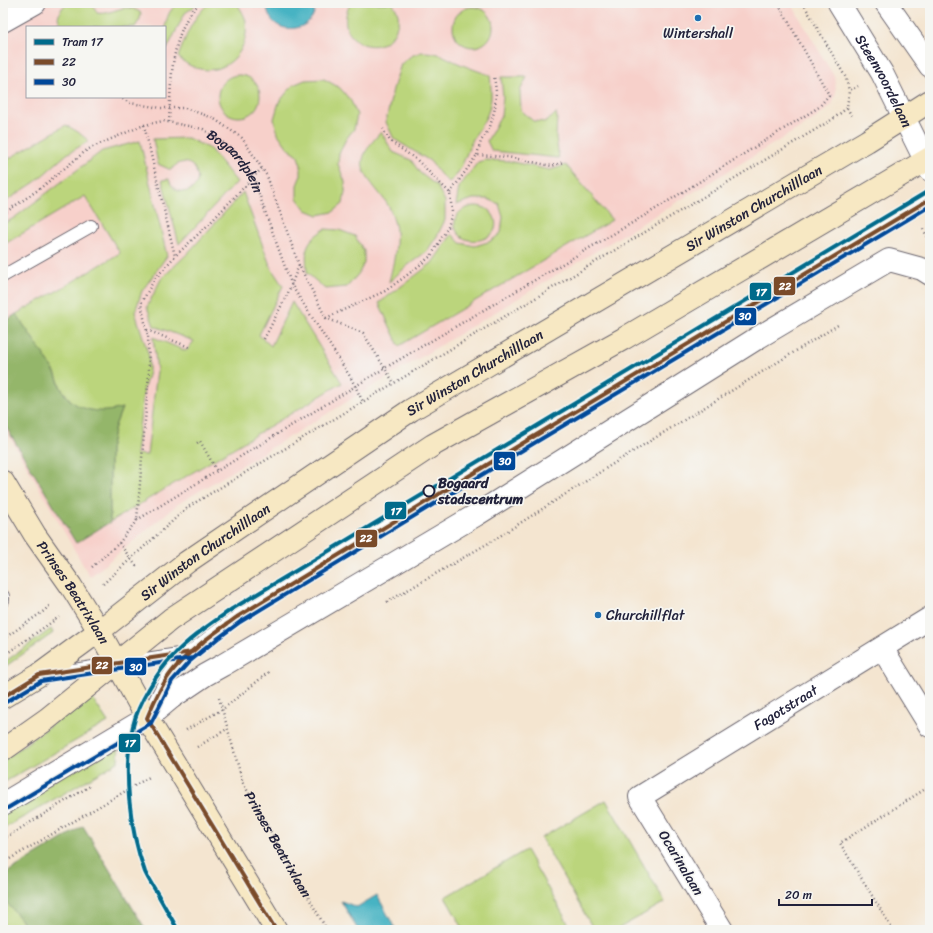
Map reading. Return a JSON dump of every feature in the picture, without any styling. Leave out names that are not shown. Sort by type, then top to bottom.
[{"type":"street","points":[[3,21],[35,3]]},
{"type":"street","name":"Steenvoordelaan","points":[[839,3],[882,73],[928,163]]},
{"type":"street","points":[[886,3],[930,66]]},
{"type":"street","name":"Sir Winston Churchilllaan","points":[[3,697],[39,675],[99,631],[187,562],[411,410],[867,141],[930,101]]},
{"type":"street","points":[[3,750],[47,719],[171,619],[433,445],[623,339],[928,163]]},
{"type":"street","points":[[3,804],[147,718],[171,698],[205,675],[476,514],[758,337],[889,260],[922,269],[930,274]]},
{"type":"street","name":"Prinses Beatrixlaan","points":[[3,482],[34,535],[71,586],[99,631],[147,718],[276,930]]},
{"type":"street","name":"Fagotstraat","points":[[640,797],[930,618]]},
{"type":"street","points":[[882,648],[930,726]]},
{"type":"street","name":"Ocarinalaan","points":[[640,797],[722,930]]},
{"type":"lane","points":[[147,718],[167,678],[185,658],[213,634],[244,613],[528,440],[930,199]]},
{"type":"lane","points":[[3,276],[91,226]]},
{"type":"lane","name":"Sir Winston Churchilllaan","points":[[39,675],[192,652]]},
{"type":"path","points":[[169,122],[174,54],[181,31],[189,16],[200,3]]},
{"type":"path","points":[[3,639],[44,611],[56,598],[119,543],[137,520],[385,368],[654,210],[819,107],[829,95],[778,3]]},
{"type":"path","points":[[119,543],[131,558],[188,507],[833,119],[847,108],[849,91],[846,78],[803,3]]},
{"type":"path","points":[[849,91],[882,73]]},
{"type":"path","points":[[450,193],[479,153],[481,141],[490,126],[495,108],[496,91],[494,76]]},
{"type":"path","points":[[120,98],[130,103],[170,108],[185,108],[213,118],[242,138],[267,176],[299,265],[326,318],[363,333],[385,368]]},
{"type":"path","name":"Bogaardplein","points":[[3,214],[38,190],[87,150],[95,146],[144,126],[163,121],[203,129],[234,150],[253,176],[291,284],[351,378],[363,402]]},
{"type":"path","points":[[144,126],[175,256]]},
{"type":"path","points":[[326,318],[385,291],[406,276],[431,256],[448,227],[452,212],[450,193],[417,160],[390,142],[383,129]]},
{"type":"path","points":[[450,193],[477,155],[508,157],[552,166],[563,162]]},
{"type":"path","points":[[137,520],[149,372],[148,336],[141,304],[154,280],[175,256],[208,225],[262,168]]},
{"type":"path","points":[[264,339],[288,293],[299,265]]},
{"type":"path","points":[[146,330],[189,347]]},
{"type":"path","points":[[197,443],[200,441],[217,471]]},
{"type":"path","name":"Prinses Beatrixlaan","points":[[163,743],[223,709],[227,729],[243,783],[327,930]]},
{"type":"path","points":[[3,863],[227,729]]},
{"type":"path","points":[[3,839],[94,784]]},
{"type":"path","points":[[893,930],[840,843],[930,786]]},
{"type":"shaded area","points":[[3,3],[791,3],[835,78],[836,93],[832,105],[816,118],[178,504],[90,577],[3,425]]},
{"type":"green space","points":[[68,3],[91,3],[97,13],[129,8],[135,9],[141,13],[140,19],[136,26],[61,26],[58,17],[62,8]]},
{"type":"green space","points":[[180,3],[194,3],[194,7],[185,13],[167,49],[166,23],[169,13]]},
{"type":"green space","points":[[209,3],[237,3],[244,14],[246,22],[246,34],[238,54],[223,67],[213,70],[202,69],[189,65],[178,57],[194,21]]},
{"type":"green space","points":[[351,3],[392,3],[396,8],[398,20],[397,26],[391,38],[382,44],[371,46],[361,43],[352,37],[347,28],[346,16]]},
{"type":"green space","points":[[477,7],[484,10],[490,16],[493,27],[492,35],[484,44],[477,47],[469,47],[462,44],[454,35],[453,23],[456,16],[465,8]]},
{"type":"green space","points":[[421,52],[438,54],[490,75],[491,102],[489,111],[473,139],[457,174],[449,182],[441,175],[430,161],[394,139],[386,122],[393,89],[401,64],[411,56]]},
{"type":"green space","points":[[235,75],[243,75],[251,78],[257,84],[260,96],[257,108],[251,114],[243,117],[235,117],[227,114],[221,108],[218,100],[218,92],[221,84],[227,78]]},
{"type":"green space","points":[[501,77],[527,77],[520,91],[521,110],[533,121],[545,122],[556,113],[556,137],[559,158],[492,151],[487,141],[501,116],[503,97]]},
{"type":"green space","points":[[324,79],[340,88],[351,101],[357,115],[354,129],[346,139],[339,153],[338,164],[345,182],[343,204],[333,212],[318,215],[306,210],[297,198],[297,185],[301,175],[301,165],[297,154],[288,148],[278,134],[274,119],[279,102],[293,85],[305,80]]},
{"type":"green space","points":[[66,125],[89,141],[67,154],[35,182],[3,203],[3,162]]},
{"type":"green space","points":[[381,132],[393,152],[411,160],[420,173],[437,186],[445,201],[445,220],[427,251],[389,282],[395,252],[396,228],[389,206],[366,176],[363,168],[365,153]]},
{"type":"green space","points":[[188,138],[210,149],[237,182],[179,244],[162,180],[169,179],[172,186],[183,192],[193,188],[198,178],[195,168],[188,163],[180,163],[171,170],[158,164],[153,139]]},
{"type":"green space","points":[[140,141],[167,256],[142,291],[135,312],[149,356],[149,372],[144,388],[136,454],[147,455],[157,371],[153,337],[186,351],[194,341],[154,326],[147,307],[161,279],[187,254],[243,192],[271,268],[283,286],[259,335],[271,346],[292,302],[342,383],[110,522],[110,450],[115,426],[122,408],[110,412],[94,412],[78,406],[71,401],[61,388],[55,372],[16,314],[120,253],[85,196],[3,245],[3,224],[14,218],[102,151]]},
{"type":"green space","points":[[485,160],[508,161],[550,170],[566,165],[612,220],[399,346],[379,303],[432,263],[452,234],[460,243],[475,246],[491,241],[501,233],[503,217],[499,204],[488,199],[473,199],[456,205],[459,187],[478,162]]},
{"type":"green space","points":[[473,206],[485,208],[491,212],[496,222],[493,233],[480,240],[470,240],[462,237],[455,227],[455,219],[457,215],[465,209]]},
{"type":"green space","points":[[325,229],[339,230],[355,236],[364,251],[364,263],[359,273],[347,287],[325,289],[307,273],[307,247],[313,238]]},
{"type":"green space","points":[[16,314],[54,371],[66,396],[72,402],[87,409],[96,411],[122,408],[115,426],[110,450],[110,522],[76,543],[3,422],[3,323]]},
{"type":"green space","points":[[51,629],[53,633],[3,668],[3,663]]},
{"type":"green space","points":[[90,695],[108,722],[3,783],[3,761]]},
{"type":"green space","points":[[119,741],[118,762],[3,829],[3,811]]},
{"type":"green space","points":[[606,800],[665,902],[616,930],[594,930],[541,838]]},
{"type":"green space","points":[[83,826],[146,930],[30,930],[3,898],[3,875]]},
{"type":"green space","points":[[526,850],[572,930],[464,930],[445,897]]},
{"type":"green space","points":[[3,898],[30,930],[3,930]]},
{"type":"water","points":[[267,3],[315,3],[314,14],[309,22],[301,27],[283,27],[274,23],[269,15]]},
{"type":"water","points":[[377,895],[396,930],[358,930],[341,901],[357,907]]},
{"type":"tram line","name":"17","points":[[178,930],[149,880],[140,856],[135,838],[129,800],[128,762],[133,726],[139,708],[155,679],[179,649],[232,609],[930,190]]},
{"type":"transit line","name":"22","points":[[276,930],[147,718],[162,686],[181,661],[212,635],[237,617],[528,440],[930,199]]},
{"type":"transit line","name":"30","points":[[6,809],[151,723],[172,681],[189,662],[240,622],[531,445],[930,206]]},
{"type":"transit line","name":"22","points":[[3,697],[39,675],[192,652],[203,642]]},
{"type":"transit line","name":"30","points":[[6,702],[41,681],[193,658],[207,646]]},
{"type":"place","name":"Wintershall","points":[[698,18]]},
{"type":"place","name":"Bogaard stadscentrum","points":[[429,491]]},
{"type":"place","name":"Churchillflat","points":[[598,615]]}]
